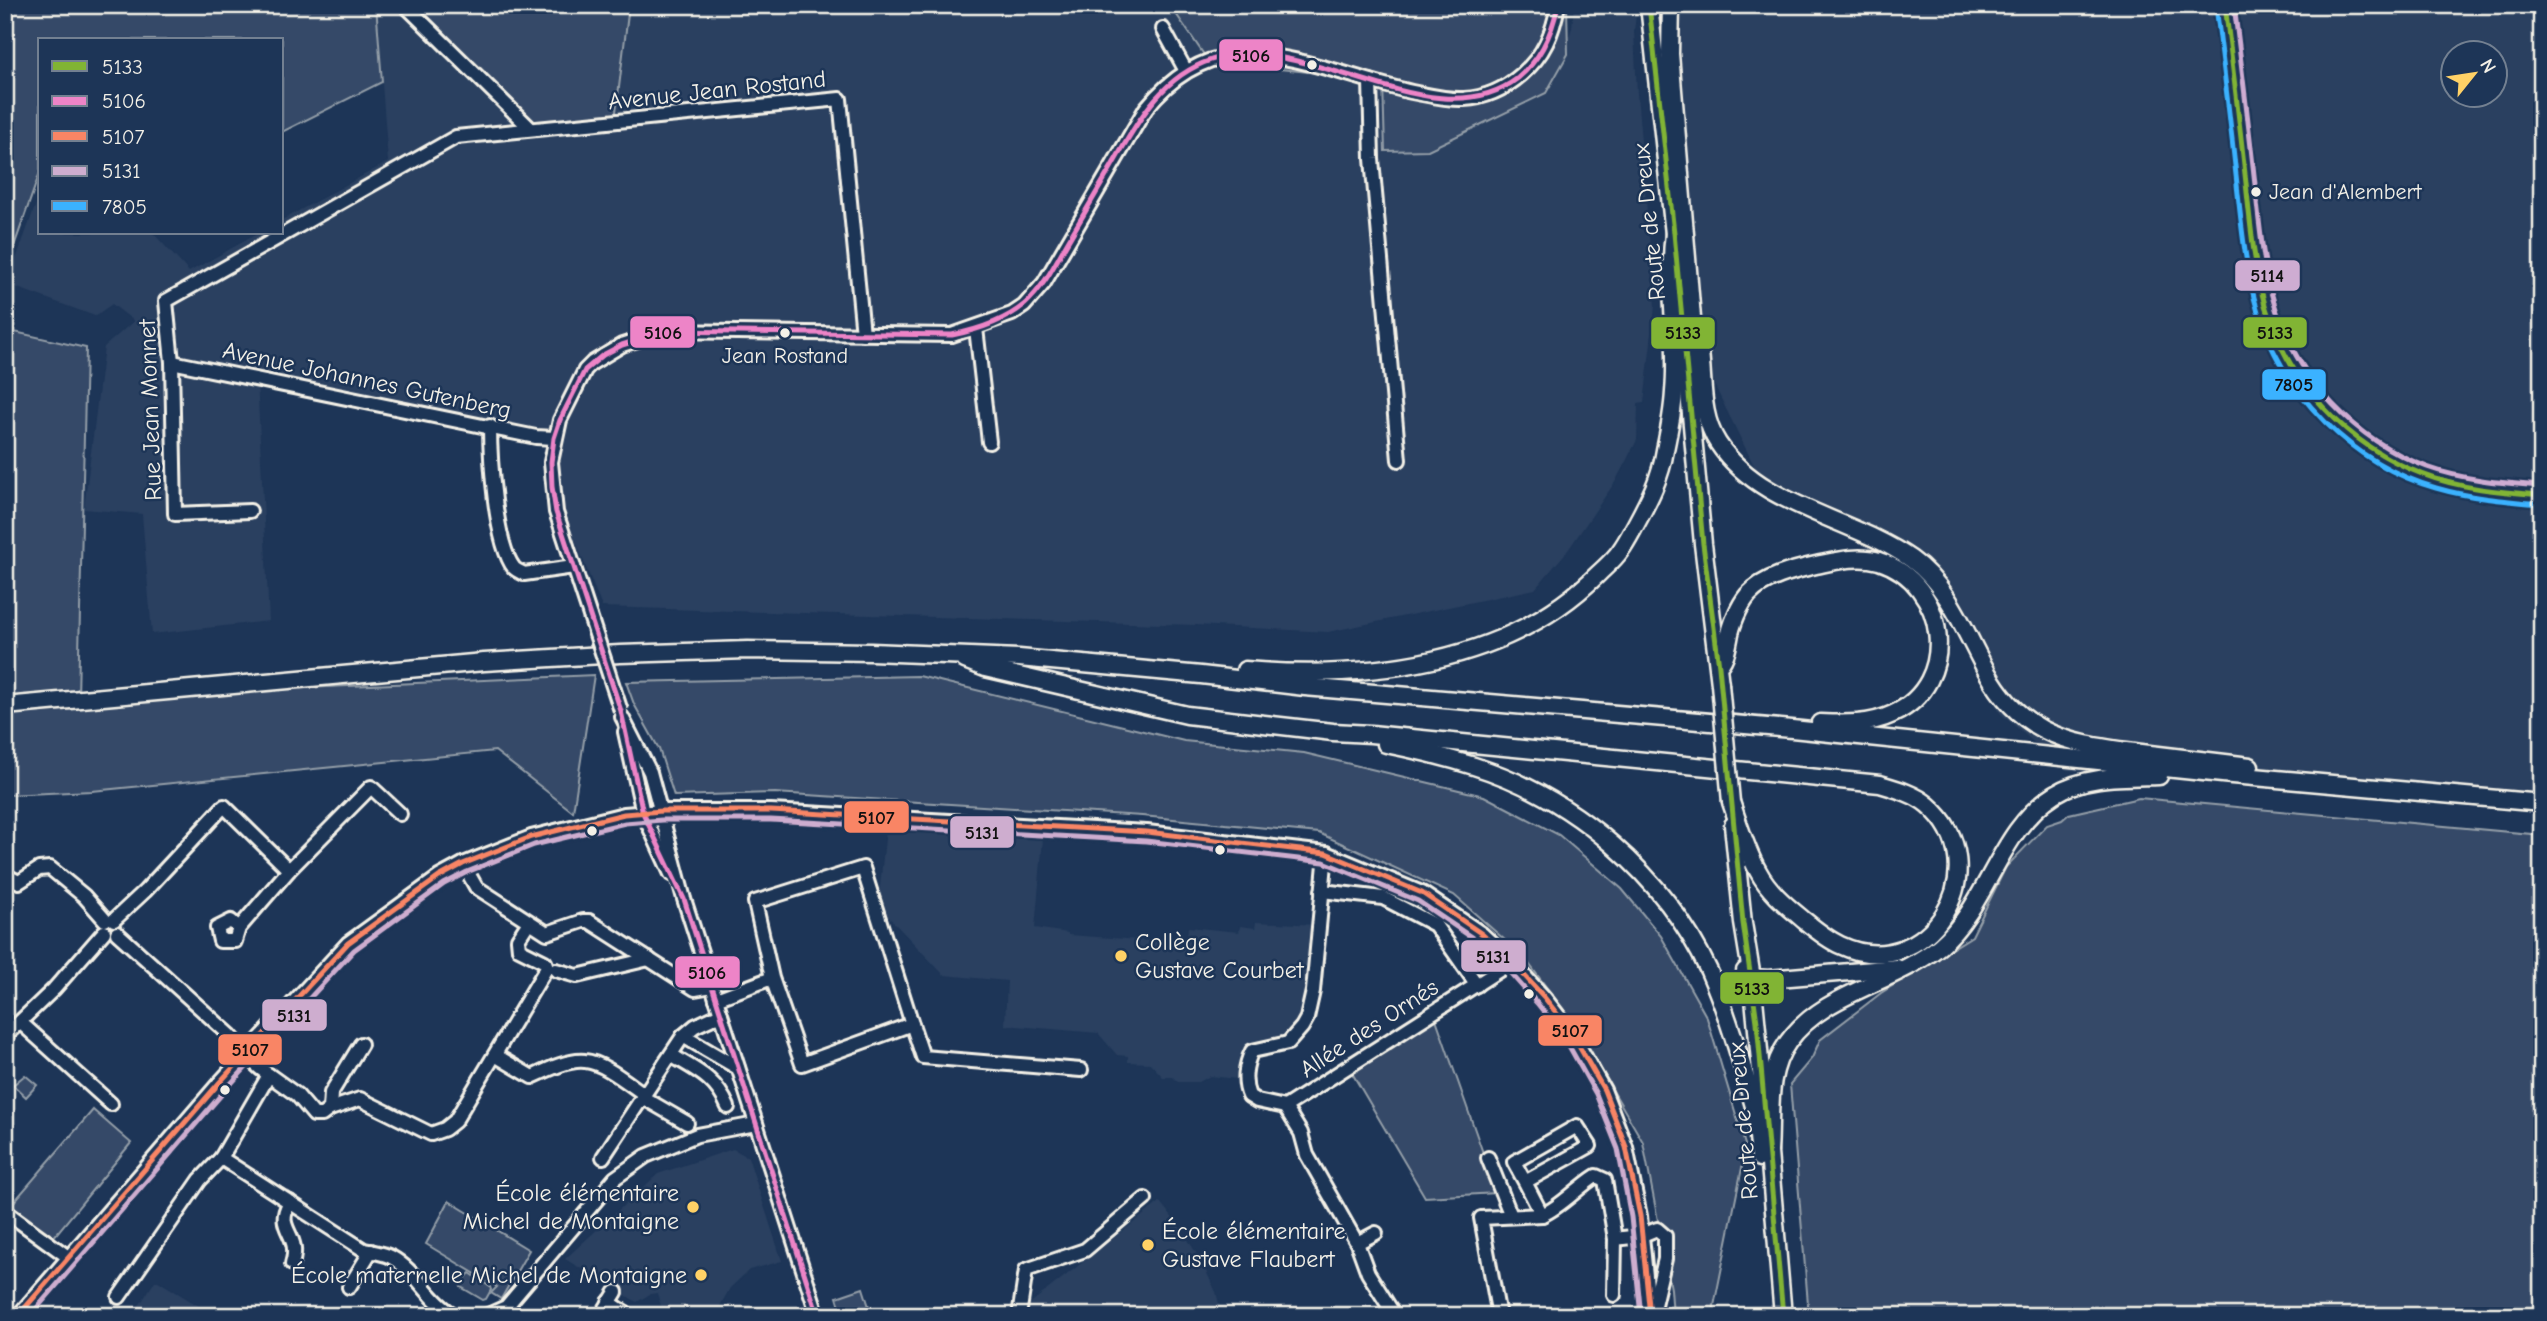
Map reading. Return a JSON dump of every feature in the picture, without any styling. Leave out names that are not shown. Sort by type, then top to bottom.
[{"type":"main road","name":"Route de Dreux","points":[[1649,5],[1674,233],[1703,544],[1719,666],[1743,923],[1752,978],[1783,1316]]},
{"type":"main road","name":"Route de Dreux","points":[[1671,5],[1669,45],[1712,545],[1716,643]]},
{"type":"main road","points":[[1201,674],[1217,667],[1339,672],[1391,667],[1441,658],[1487,645],[1531,626],[1578,593],[1619,552],[1648,503],[1658,480],[1674,391],[1670,260],[1674,233]]},
{"type":"main road","points":[[1692,320],[1699,337],[1706,413],[1716,440],[1731,459],[1746,475],[1767,489],[1881,541],[1913,560],[1939,585],[1996,688],[2025,717],[2040,728],[2072,741],[2280,770],[2307,780]]},
{"type":"main road","points":[[1719,666],[1726,656],[1735,618],[1748,595],[1790,571],[1849,558],[1878,561],[1900,572],[1923,591],[1936,619],[1938,644],[1931,675],[1916,698],[1895,714],[1872,722],[1802,722],[1792,729]]},
{"type":"main road","points":[[5,706],[484,662],[620,653],[748,650],[1019,658],[1201,674],[1305,687],[1792,729],[2232,775],[2542,803]]},
{"type":"main road","points":[[957,656],[985,668],[1187,715],[1333,733],[1398,736],[1880,784],[1909,793],[1929,806],[1954,844],[1959,871],[1954,895],[1946,913],[1933,931],[1916,943],[1898,950],[1881,953],[1841,946],[1817,931],[1774,894],[1758,871],[1731,802]]},
{"type":"main road","points":[[1333,733],[1419,751],[1476,767],[1524,786],[1597,832],[1658,891],[1703,961],[1737,1047],[1756,1112]]},
{"type":"main road","points":[[1769,1151],[1772,1083],[1777,1062],[1788,1042],[1804,1024],[1823,1009],[1907,967],[1953,933],[1975,901],[2000,854],[2028,817],[2056,793],[2102,779],[2232,775]]},
{"type":"main road","name":"Route de Dreux","points":[[1743,923],[1741,960],[1776,1316]]},
{"type":"main road","points":[[1741,960],[1746,973],[1752,978],[1768,979],[1907,967]]},
{"type":"street","points":[[405,5],[531,129]]},
{"type":"street","points":[[684,899],[643,813],[622,714],[556,512],[551,462],[554,438],[559,420],[585,370],[603,355],[642,337],[679,329],[755,333],[951,335],[976,328],[1012,314],[1024,306],[1044,283],[1146,108],[1163,88],[1186,71],[1205,62],[1247,54],[1291,60],[1400,90],[1465,99],[1498,90],[1517,79],[1540,56],[1553,29],[1558,5]]},
{"type":"street","points":[[2225,5],[2254,251],[2271,323],[2299,379],[2343,428],[2375,451],[2408,469],[2460,485],[2542,495]]},
{"type":"street","points":[[1163,29],[1186,71]]},
{"type":"street","points":[[1370,81],[1372,159],[1399,460]]},
{"type":"street","name":"Avenue Jean Rostand","points":[[531,129],[840,99],[863,334]]},
{"type":"street","name":"Rue Jean Monnet","points":[[250,511],[175,514],[172,362],[166,301],[456,137],[531,129]]},
{"type":"street","points":[[976,328],[989,442]]},
{"type":"street","name":"Avenue Johannes Gutenberg","points":[[172,362],[536,437],[554,438]]},
{"type":"street","points":[[490,426],[495,503],[503,542],[514,568],[524,574],[574,567]]},
{"type":"street","points":[[622,714],[647,763],[684,899],[818,1316]]},
{"type":"street","points":[[239,928],[289,870],[371,787],[400,814]]},
{"type":"street","points":[[5,1036],[54,989],[224,806],[289,870]]},
{"type":"street","points":[[18,1316],[246,1053],[348,943],[439,877],[463,864],[531,837],[624,814],[662,811],[785,811],[1147,832],[1326,853],[1422,893],[1482,934],[1512,962],[1571,1032],[1604,1090],[1626,1147],[1640,1216],[1640,1236],[1651,1316]]},
{"type":"street","points":[[1326,853],[1313,991],[1307,1018],[1288,1043],[1252,1051],[1248,1059],[1245,1088],[1249,1096],[1257,1101],[1285,1107],[1301,1133],[1307,1155],[1357,1243],[1368,1273],[1395,1316]]},
{"type":"street","points":[[463,864],[476,887],[547,933],[590,921],[695,989],[712,986]]},
{"type":"street","points":[[5,875],[19,883],[40,869],[51,868],[83,896],[110,926],[230,1035],[246,1053],[250,1062],[297,1095],[314,1115],[322,1115],[330,1109],[360,1099],[431,1134],[445,1129],[455,1121],[547,967],[545,962],[519,949],[518,939],[529,922]]},
{"type":"street","points":[[912,1024],[802,1064],[772,978],[755,902],[863,869],[923,1057],[1082,1070]]},
{"type":"street","points":[[1322,891],[1383,898],[1435,925],[1477,985]]},
{"type":"street","points":[[556,970],[577,976],[649,960]]},
{"type":"street","name":"Allée des Ornés","points":[[1285,1107],[1512,962]]},
{"type":"street","points":[[716,999],[772,978]]},
{"type":"street","points":[[603,1157],[683,1036],[695,1026],[721,1014]]},
{"type":"street","points":[[20,1022],[111,1104]]},
{"type":"street","points":[[683,1036],[738,1068]]},
{"type":"street","points":[[330,1109],[331,1093],[361,1044]]},
{"type":"street","points":[[495,1055],[532,1077],[570,1063],[586,1061],[601,1066],[687,1123]]},
{"type":"street","points":[[670,1055],[705,1075],[721,1091],[727,1107]]},
{"type":"street","points":[[118,1297],[200,1180],[221,1158],[269,1075]]},
{"type":"street","points":[[1295,1123],[1308,1115]]},
{"type":"street","points":[[486,1316],[506,1307],[615,1178],[646,1156],[697,1135],[757,1124]]},
{"type":"street","points":[[1525,1182],[1590,1146],[1577,1126],[1514,1162],[1542,1215]]},
{"type":"street","points":[[1488,1157],[1511,1216]]},
{"type":"street","points":[[221,1158],[364,1250],[389,1256],[407,1268],[447,1311],[456,1316]]},
{"type":"street","points":[[1499,1316],[1481,1218],[1542,1215],[1550,1212],[1596,1176],[1605,1180],[1615,1239],[1614,1294]]},
{"type":"street","points":[[1019,1316],[1026,1270],[1085,1250],[1145,1199]]},
{"type":"street","points":[[287,1201],[285,1225],[296,1251],[292,1264]]},
{"type":"street","points":[[5,1211],[68,1257]]},
{"type":"street","points":[[1615,1239],[1640,1236],[1657,1229],[1664,1236],[1665,1259],[1651,1316]]},
{"type":"street","points":[[1357,1243],[1376,1233]]},
{"type":"street","points":[[349,1287],[371,1251]]},
{"type":"street","points":[[601,1316],[613,1297],[630,1316]]},
{"type":"shaded area","points":[[14,5],[376,5],[382,82],[284,131],[284,38],[38,38],[38,178],[5,272],[5,23]]},
{"type":"shaded area","points":[[376,5],[415,5],[531,128],[615,120],[629,5],[1170,5],[1192,40],[1383,82],[1381,106],[1397,106],[1564,51],[1572,28],[1574,5],[1637,5],[1634,32],[1637,94],[1655,306],[1644,403],[1638,404],[1637,440],[1615,482],[1568,550],[1535,589],[1328,632],[1196,625],[602,607],[548,472],[548,439],[257,379],[269,621],[152,634],[142,514],[84,509],[104,347],[134,321],[112,304],[95,316],[7,284],[38,199],[38,234],[154,234],[189,272],[257,234],[284,234],[284,219],[388,162]]},
{"type":"shaded area","points":[[415,5],[629,5],[615,120],[531,128]]},
{"type":"shaded area","points":[[1170,5],[1567,5],[1568,54],[1546,93],[1428,150],[1385,151],[1383,82],[1368,78],[1209,62]]},
{"type":"shaded area","points":[[1671,5],[2542,5],[2542,814],[2066,770],[2000,713],[1957,634],[1907,565],[1850,526],[1767,492],[1705,366],[1660,84]]},
{"type":"shaded area","points":[[5,307],[10,331],[86,348],[78,698],[594,675],[573,812],[495,751],[92,791],[5,795],[5,541],[12,530],[5,526]]},
{"type":"shaded area","points":[[919,676],[1184,741],[1304,753],[1484,796],[1559,835],[1622,889],[1661,936],[1707,1018],[1746,1148],[1712,1316],[1673,1316],[1671,1289],[1643,1142],[1574,1024],[1523,956],[1454,895],[1319,833],[1142,816],[775,793],[674,796],[659,749],[634,704],[626,682]]},
{"type":"shaded area","points":[[2139,798],[2542,835],[2542,1316],[1809,1316],[1790,1084],[1812,1058],[1820,1040],[1881,993],[1972,936],[2006,867],[2047,825],[2062,820],[2069,814]]},
{"type":"shaded area","name":"Collège Gustave Courbet","points":[[886,829],[1043,839],[1035,928],[1068,935],[1169,942],[1170,938],[1187,939],[1188,927],[1239,932],[1240,926],[1255,928],[1256,922],[1319,925],[1313,991],[1296,1036],[1258,1048],[1246,1080],[1210,1076],[1199,1082],[1178,1082],[1173,1077],[1163,1077],[1150,1063],[1128,1062],[1128,1056],[1117,1055],[1098,1033],[1005,1025],[1007,981],[944,975],[878,906]]},
{"type":"shaded area","points":[[1435,1016],[1497,1193],[1425,1197],[1352,1073]]},
{"type":"shaded area","points":[[25,1075],[37,1085],[26,1097],[13,1085]]},
{"type":"shaded area","points":[[93,1110],[131,1143],[49,1243],[6,1211]]},
{"type":"shaded area","name":"École élémentaire Michel de Montaigne","points":[[733,1149],[748,1157],[782,1261],[749,1270],[730,1288],[720,1306],[722,1316],[683,1316],[681,1308],[669,1311],[661,1306],[657,1293],[637,1302],[565,1259],[658,1174]]},
{"type":"shaded area","points":[[449,1201],[529,1250],[501,1299],[491,1293],[497,1287],[426,1244]]},
{"type":"shaded area","name":"École élémentaire Gustave Flaubert","points":[[1160,1202],[1201,1261],[1216,1292],[1222,1316],[1025,1316],[1028,1305]]},
{"type":"shaded area","points":[[470,1273],[490,1287],[486,1299],[483,1300],[461,1287],[460,1283]]},
{"type":"shaded area","points":[[155,1281],[210,1313],[208,1316],[139,1316],[137,1309]]},
{"type":"shaded area","points":[[863,1288],[872,1316],[843,1316],[837,1297]]},
{"type":"transit line","name":"5106","points":[[818,1316],[684,899],[643,813],[621,711],[556,512],[551,462],[554,438],[585,370],[603,355],[622,345],[666,331],[952,335],[990,324],[1017,310],[1037,292],[1141,118],[1164,90],[1193,68],[1211,60],[1249,55],[1288,59],[1410,93],[1448,98],[1485,95],[1518,78],[1533,63],[1549,36],[1558,5]]},
{"type":"transit line","name":"5133","points":[[1649,5],[1674,233],[1703,544],[1719,666],[1743,923],[1757,1022],[1783,1316]]},
{"type":"transit line","name":"5133","points":[[2225,5],[2258,273],[2265,305],[2288,360],[2324,408],[2346,429],[2395,462],[2451,483],[2542,495]]},
{"type":"transit line","name":"5114","points":[[2234,5],[2264,257],[2275,306],[2298,358],[2332,404],[2376,441],[2401,455],[2427,467],[2455,475],[2542,486]]},
{"type":"transit line","name":"7805","points":[[2216,6],[2250,278],[2258,312],[2285,371],[2325,422],[2376,462],[2405,477],[2436,488],[2488,499],[2541,504]]},
{"type":"transit line","name":"5107","points":[[18,1316],[220,1082],[348,943],[439,877],[463,864],[531,837],[624,814],[662,811],[771,811],[1147,832],[1326,853],[1422,893],[1482,934],[1512,962],[1571,1032],[1604,1090],[1626,1147],[1640,1216],[1650,1316]]},
{"type":"transit line","name":"5131","points":[[30,1316],[227,1088],[354,950],[444,884],[467,872],[534,845],[625,823],[662,820],[771,820],[1146,841],[1324,862],[1418,901],[1477,941],[1506,968],[1564,1037],[1596,1094],[1618,1149],[1631,1217],[1641,1316]]},
{"type":"place","name":"Jean d'Alembert","points":[[2256,192]]},
{"type":"place","name":"Jean Rostand","points":[[785,333]]},
{"type":"place","name":"Collège Gustave Courbet","points":[[1121,956]]},
{"type":"place","name":"École élémentaire Michel de Montaigne","points":[[693,1207]]},
{"type":"place","name":"École élémentaire Gustave Flaubert","points":[[1148,1245]]},
{"type":"place","name":"École maternelle Michel de Montaigne","points":[[701,1275]]}]
